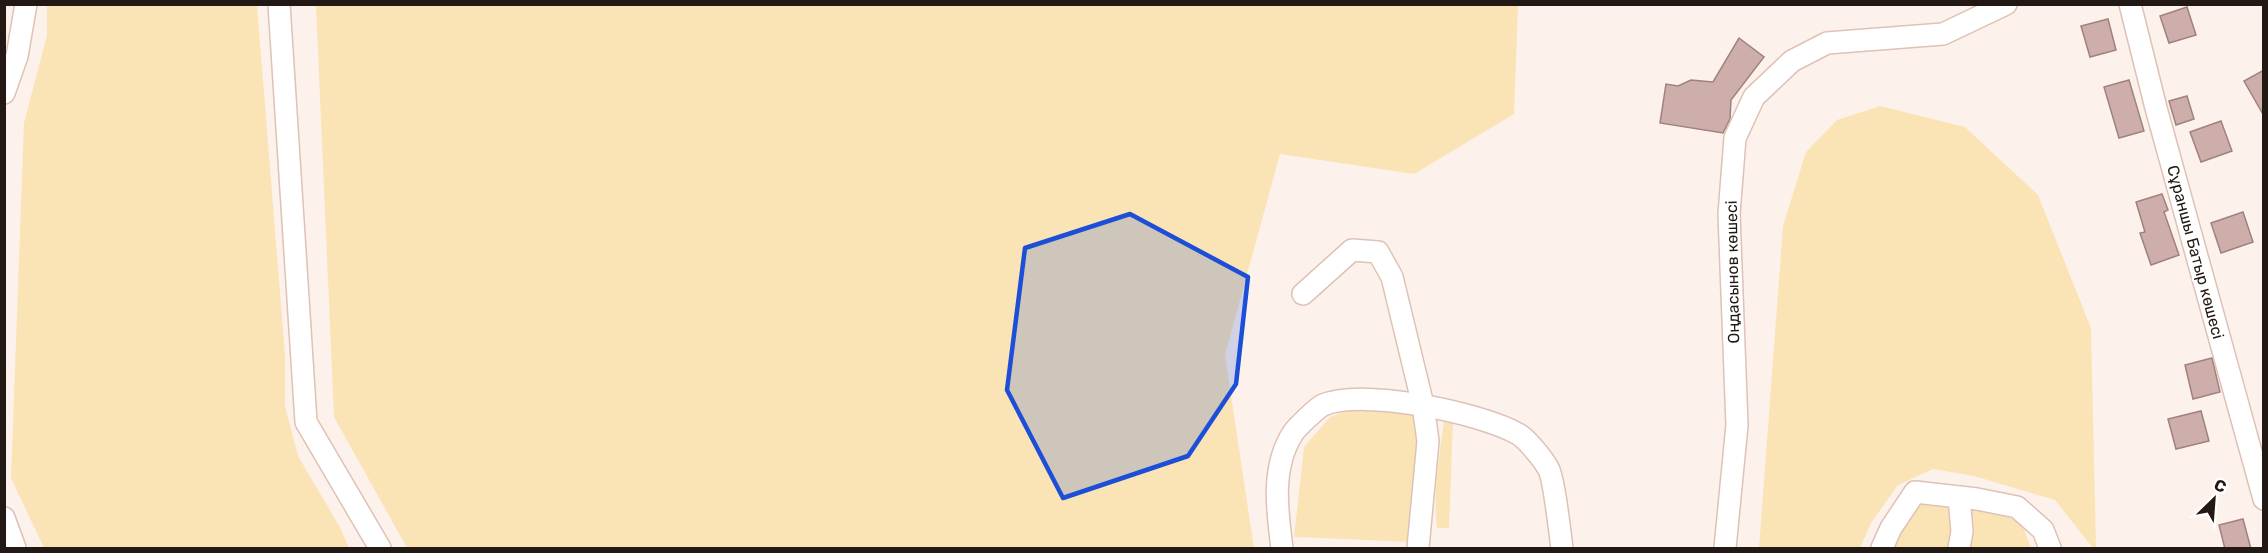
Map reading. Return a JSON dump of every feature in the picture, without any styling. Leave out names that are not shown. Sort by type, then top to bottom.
[{"type":"street","points":[[4,93],[17,56],[26,4]]},
{"type":"street","points":[[279,4],[306,422],[380,549]]},
{"type":"street","name":"Оңдасынов көшесі","points":[[1725,549],[1737,425],[1729,214],[1735,138],[1754,96],[1792,61],[1827,43],[1943,34],[2007,4]]},
{"type":"street","name":"Сұраншы Батыр көшесі","points":[[2130,4],[2156,108],[2264,499]]},
{"type":"street","points":[[1303,294],[1352,250],[1378,252],[1392,277],[1423,405],[1428,441],[1418,549]]},
{"type":"street","points":[[1282,549],[1278,518],[1279,465],[1294,432],[1322,406],[1352,398],[1423,405],[1488,420],[1521,435],[1550,469],[1562,549]]},
{"type":"street","points":[[1882,549],[1891,528],[1915,492],[1977,499],[2018,507],[2043,530],[2050,549]]},
{"type":"street","points":[[1959,498],[1962,531],[1959,549]]},
{"type":"street","points":[[4,518],[15,549]]},
{"type":"highlighted area","points":[[1130,214],[1248,277],[1236,384],[1188,456],[1063,498],[1007,390],[1025,248]]},
{"type":"shaded area","points":[[47,5],[257,5],[285,355],[285,406],[298,456],[341,529],[349,548],[44,548],[11,478],[24,123],[47,35]]},
{"type":"shaded area","points":[[316,5],[1518,5],[1514,114],[1414,174],[1280,154],[1225,355],[1254,548],[407,548],[334,417]]},
{"type":"shaded area","points":[[1880,106],[1965,127],[2038,195],[2091,328],[2096,548],[2093,548],[2055,500],[1974,476],[1933,469],[1898,485],[1871,523],[1860,548],[1759,548],[1783,226],[1806,152],[1837,120]]},
{"type":"shaded area","points":[[1362,406],[1420,413],[1414,542],[1294,537],[1304,447],[1330,417]]},
{"type":"shaded area","points":[[1444,421],[1453,421],[1449,528],[1437,528],[1436,488]]},
{"type":"shaded area","points":[[1920,503],[1993,509],[2022,524],[2031,548],[1889,548]]},
{"type":"building","points":[[2187,7],[2196,35],[2169,43],[2160,16]]},
{"type":"building","points":[[2108,19],[2116,50],[2090,57],[2081,26]]},
{"type":"building","points":[[1739,38],[1764,57],[1731,100],[1730,119],[1723,133],[1660,123],[1666,84],[1678,86],[1691,80],[1713,82]]},
{"type":"building","points":[[2264,70],[2264,116],[2244,81]]},
{"type":"building","points":[[2129,80],[2144,131],[2119,138],[2104,87]]},
{"type":"building","points":[[2187,96],[2194,119],[2176,125],[2169,101]]},
{"type":"building","points":[[2221,121],[2232,151],[2201,162],[2190,132]]},
{"type":"building","points":[[2162,194],[2168,210],[2164,212],[2179,255],[2151,265],[2140,233],[2145,232],[2136,202]]},
{"type":"building","points":[[2243,212],[2253,242],[2221,253],[2211,223]]},
{"type":"building","points":[[2212,358],[2220,392],[2193,399],[2185,365]]},
{"type":"building","points":[[2201,411],[2209,441],[2176,449],[2168,419]]},
{"type":"building","points":[[2243,519],[2251,549],[2225,549],[2219,525]]}]
